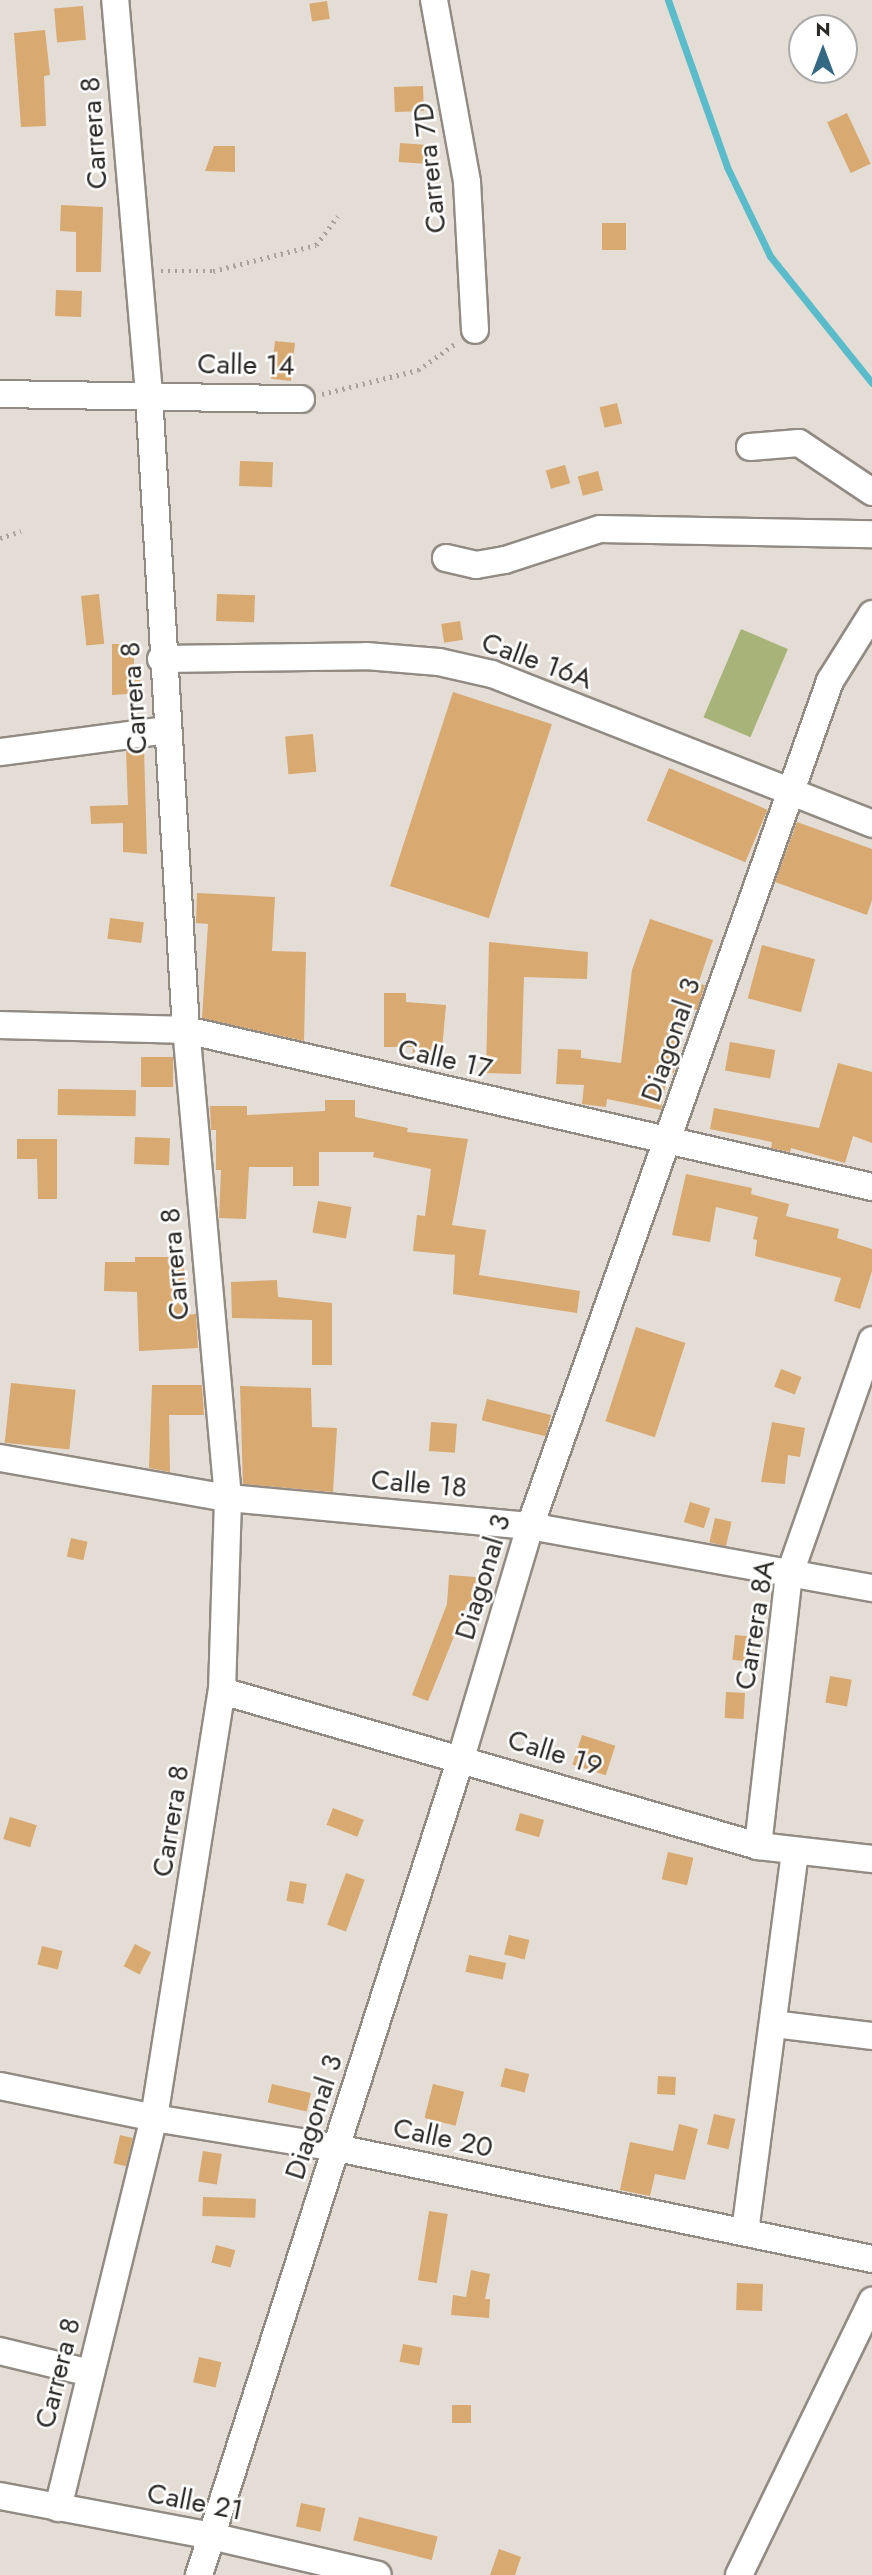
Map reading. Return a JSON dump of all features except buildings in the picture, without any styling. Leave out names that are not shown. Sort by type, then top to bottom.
[{"type":"street","name":"Carrera 8","points":[[58,2508],[154,2118],[222,1691],[228,1498],[186,1030],[168,730],[161,659],[149,394],[136,271],[115,0]]},
{"type":"street","name":"Carrera 7D","points":[[434,0],[467,182],[475,330]]},
{"type":"street","name":"Calle 14","points":[[0,394],[149,394],[301,399]]},
{"type":"street","points":[[750,447],[799,443],[839,465],[872,492]]},
{"type":"street","points":[[446,558],[476,565],[505,560],[600,529],[872,534]]},
{"type":"street","name":"Diagonal 3","points":[[199,2575],[461,1758],[530,1526],[830,681],[872,614]]},
{"type":"street","name":"Calle 16A","points":[[161,659],[366,656],[439,662],[492,674],[872,824]]},
{"type":"street","points":[[0,752],[168,730]]},
{"type":"street","name":"Calle 17","points":[[0,1025],[186,1030],[668,1143],[872,1187]]},
{"type":"street","name":"Carrera 8A","points":[[758,1846],[789,1576],[872,1340]]},
{"type":"street","name":"Calle 18","points":[[0,1458],[228,1498],[530,1526],[789,1576],[872,1588]]},
{"type":"street","name":"Calle 19","points":[[222,1691],[758,1846],[872,1859]]},
{"type":"street","points":[[745,2232],[796,1852]]},
{"type":"street","points":[[773,2024],[872,2036]]},
{"type":"street","name":"Calle 20","points":[[0,2086],[154,2118],[337,2148],[872,2259]]},
{"type":"street","points":[[739,2575],[872,2301]]},
{"type":"street","points":[[0,2351],[90,2373]]},
{"type":"street","name":"Calle 21","points":[[0,2496],[211,2536],[378,2575]]},
{"type":"path","points":[[136,271],[212,271],[316,245],[338,216]]},
{"type":"path","name":"Calle 14","points":[[301,399],[418,370],[475,330]]},
{"type":"path","points":[[0,538],[21,531]]},
{"type":"green space","points":[[741,629],[788,649],[750,737],[703,717]]},
{"type":"waterway","points":[[668,0],[727,167],[770,256],[872,383]]}]
